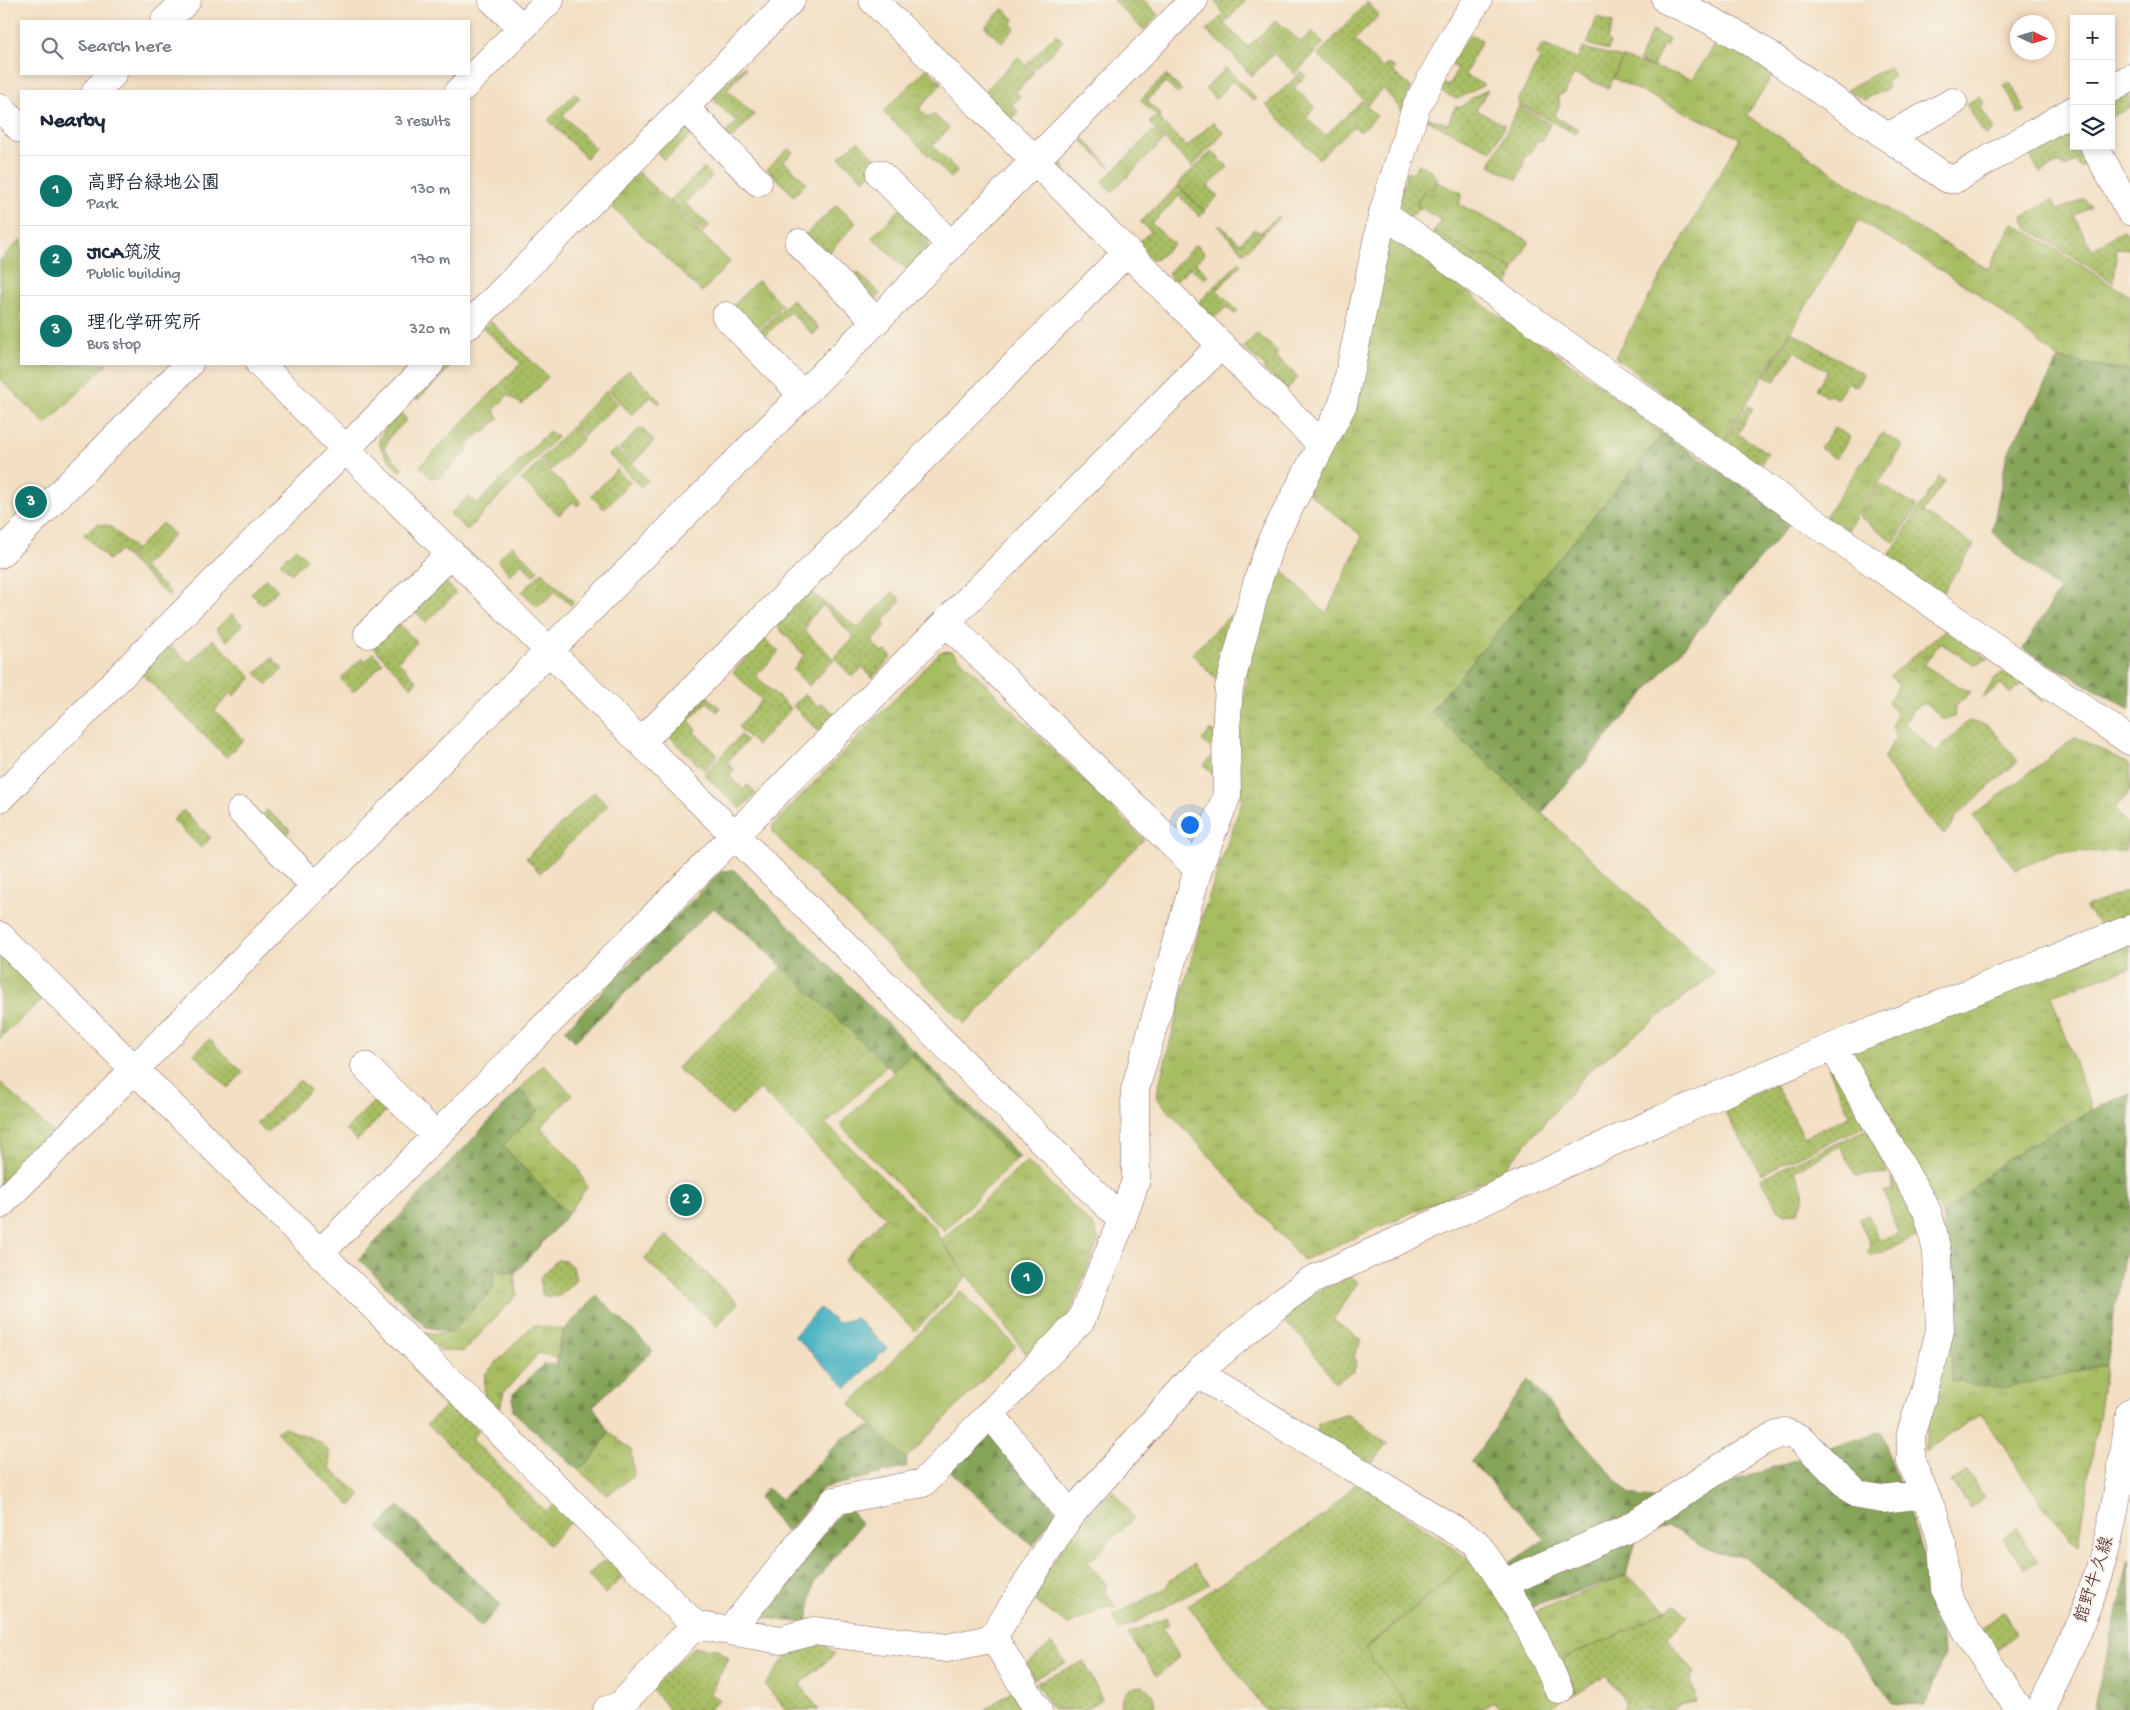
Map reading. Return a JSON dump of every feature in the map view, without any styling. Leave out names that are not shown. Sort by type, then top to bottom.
[{"type":"street","points":[[166,20],[187,0]]},
{"type":"street","points":[[493,0],[522,28]]},
{"type":"street","points":[[461,90],[550,0]]},
{"type":"street","points":[[470,324],[791,0]]},
{"type":"street","points":[[873,0],[1321,444]]},
{"type":"street","points":[[0,1205],[1194,0]]},
{"type":"street","points":[[730,1631],[834,1501],[923,1483],[1081,1320],[1122,1220],[1136,1180],[1135,1090],[1198,869],[1227,795],[1226,730],[1229,688],[1258,580],[1272,540],[1343,404],[1383,213],[1416,107],[1458,29],[1478,0]]},
{"type":"street","points":[[1666,0],[1698,14],[1749,41],[1938,174],[1948,179],[1955,179],[2070,112]]},
{"type":"street","points":[[97,90],[112,75]]},
{"type":"street","points":[[2115,87],[2130,78]]},
{"type":"street","points":[[1887,137],[1954,102]]},
{"type":"street","points":[[0,108],[20,128]]},
{"type":"street","points":[[685,108],[758,182]]},
{"type":"street","points":[[2096,150],[2130,211]]},
{"type":"street","points":[[880,174],[951,245]]},
{"type":"street","points":[[1383,213],[1810,519],[2130,741]]},
{"type":"street","points":[[799,243],[876,321]]},
{"type":"street","points":[[641,742],[1126,252]]},
{"type":"street","points":[[726,316],[803,395]]},
{"type":"street","points":[[320,1253],[1221,345]]},
{"type":"street","points":[[0,554],[188,365]]},
{"type":"street","points":[[261,365],[1122,1220]]},
{"type":"street","points":[[0,798],[429,365]]},
{"type":"street","points":[[368,634],[451,553]]},
{"type":"street","points":[[946,622],[1198,869]]},
{"type":"street","points":[[241,811],[315,886]]},
{"type":"street","points":[[0,936],[695,1625],[781,1640],[814,1631],[947,1648],[993,1637],[1070,1515],[1197,1373],[1280,1302],[1310,1281],[1662,1119],[1833,1047],[2130,929]]},
{"type":"street","points":[[1833,1047],[1927,1211],[1933,1232],[1937,1254],[1940,1330],[1931,1368],[1910,1433],[1911,1462],[1934,1515],[1942,1543],[1945,1589],[1967,1630],[2020,1710]]},
{"type":"street","points":[[365,1066],[436,1136]]},
{"type":"street","points":[[1197,1373],[1476,1543],[1504,1583],[1548,1664],[1559,1690]]},
{"type":"street","name":"館野牛久線","points":[[2040,1710],[2068,1653],[2102,1559],[2122,1469],[2130,1412]]},
{"type":"street","points":[[990,1413],[1070,1515]]},
{"type":"street","points":[[1504,1583],[1625,1530],[1761,1442],[1784,1432],[1799,1438],[1858,1495],[1882,1499],[1925,1494]]},
{"type":"street","points":[[607,1710],[620,1706],[695,1625]]},
{"type":"street","points":[[993,1637],[1038,1710]]},
{"type":"green space","points":[[1113,0],[1144,0],[1158,15],[1144,30]]},
{"type":"green space","points":[[1214,0],[1246,0],[1224,24],[1248,47],[1256,39],[1273,55],[1252,76],[1236,60],[1237,58],[1206,31],[1224,14]]},
{"type":"green space","points":[[1367,2],[1379,15],[1355,40],[1382,68],[1388,64],[1395,68],[1392,71],[1411,87],[1402,111],[1383,88],[1368,105],[1318,55]]},
{"type":"green space","points":[[1003,8],[1014,19],[1011,25],[1015,28],[1002,43],[985,27]]},
{"type":"green space","points":[[1597,17],[1613,23],[1607,40],[1610,43],[1608,50],[1587,44]]},
{"type":"green space","points":[[1276,20],[1301,42],[1312,31],[1324,43],[1295,74],[1258,38]]},
{"type":"green space","points":[[1652,31],[1669,39],[1666,46],[1663,45],[1653,67],[1639,61]]},
{"type":"green space","points":[[1056,34],[1063,41],[1033,70],[1027,64]]},
{"type":"green space","points":[[1470,35],[1482,40],[1465,75],[1484,85],[1456,99],[1439,90],[1443,84],[1449,86],[1457,69],[1450,63]]},
{"type":"green space","points":[[1720,38],[1774,73],[1747,115],[1902,219],[1988,269],[2013,223],[2130,296],[2130,371],[2059,359],[1976,292],[1859,220],[1724,440],[1615,357],[1740,138],[1613,78],[1623,58],[1692,79]]},
{"type":"green space","points":[[1542,44],[1577,59],[1583,48],[1623,58],[1608,88],[1574,74],[1565,93],[1557,96],[1560,104],[1554,117],[1579,129],[1576,134],[1517,103],[1540,58],[1537,55]]},
{"type":"green space","points":[[1018,57],[1034,73],[1016,92],[1020,96],[1012,105],[1019,112],[1011,121],[983,93]]},
{"type":"green space","points":[[744,66],[746,68],[727,89],[754,115],[730,141],[723,135],[737,122],[710,97]]},
{"type":"green space","points":[[1889,67],[1894,77],[1886,82],[1888,88],[1864,100],[1847,89]]},
{"type":"green space","points":[[927,68],[942,83],[919,109],[929,118],[910,137],[883,112]]},
{"type":"green space","points":[[1226,68],[1256,98],[1253,101],[1232,81],[1215,99],[1205,89]]},
{"type":"green space","points":[[1301,72],[1306,76],[1294,87],[1315,107],[1306,117],[1325,136],[1362,101],[1377,116],[1360,132],[1354,126],[1319,159],[1266,105]]},
{"type":"green space","points":[[1166,75],[1182,90],[1178,94],[1165,82],[1147,101],[1160,114],[1160,120],[1187,147],[1213,122],[1224,133],[1192,167],[1149,123],[1157,116],[1140,100]]},
{"type":"green space","points":[[2010,82],[2025,111],[2019,114],[2004,85]]},
{"type":"green space","points":[[1488,90],[1476,110],[1505,125],[1492,151],[1426,120],[1426,117],[1448,124],[1455,107],[1462,107],[1473,97]]},
{"type":"green space","points":[[2130,92],[2130,108],[2115,115],[2115,100]]},
{"type":"green space","points":[[575,93],[580,98],[563,115],[595,148],[586,158],[548,120]]},
{"type":"green space","points":[[1980,96],[1984,103],[1981,108],[1994,129],[1985,135],[1966,104]]},
{"type":"green space","points":[[1519,106],[1550,124],[1542,141],[1537,141],[1529,155],[1525,156],[1523,167],[1517,180],[1490,165]]},
{"type":"green space","points":[[933,114],[949,128],[933,146],[958,171],[951,178],[910,137]]},
{"type":"green space","points":[[690,127],[695,132],[664,160],[656,152],[681,128]]},
{"type":"green space","points":[[1154,130],[1164,140],[1112,192],[1102,182]]},
{"type":"green space","points":[[1078,133],[1110,166],[1078,137],[1063,152],[1066,155],[1060,162],[1065,167],[1064,170],[1089,194],[1088,196],[1056,166],[1057,153]]},
{"type":"green space","points":[[2059,135],[2070,137],[2070,150],[2080,150],[2088,164],[2080,168],[2076,161],[2064,168],[2060,162],[2040,173],[2028,153]]},
{"type":"green space","points":[[858,141],[881,163],[864,180],[839,157]]},
{"type":"green space","points":[[789,148],[793,152],[784,161],[807,183],[794,196],[767,169]]},
{"type":"green space","points":[[1212,151],[1228,167],[1208,186],[1218,196],[1204,210],[1177,184]]},
{"type":"green space","points":[[1418,164],[1431,170],[1438,178],[1434,189],[1427,186],[1416,205],[1420,208],[1409,219],[1402,215],[1398,205],[1407,172],[1413,173]]},
{"type":"green space","points":[[704,168],[712,177],[685,203],[710,226],[703,232],[669,201]]},
{"type":"green space","points":[[638,172],[730,262],[702,292],[607,202]]},
{"type":"green space","points":[[1437,182],[1462,193],[1459,204],[1529,241],[1514,270],[1488,255],[1476,256],[1434,231],[1441,220],[1416,205],[1428,186],[1434,189]]},
{"type":"green space","points":[[1178,186],[1205,212],[1200,217],[1179,196],[1152,224],[1174,244],[1157,259],[1151,259],[1136,245],[1151,231],[1140,222]]},
{"type":"green space","points":[[2085,199],[2091,207],[2074,216],[2092,250],[2123,230],[2130,235],[2130,249],[2117,248],[2114,283],[2029,229],[2022,217],[2052,200],[2058,210]]},
{"type":"green space","points":[[836,205],[856,223],[827,255],[805,235]]},
{"type":"green space","points":[[900,209],[929,236],[928,249],[906,269],[872,237]]},
{"type":"green space","points":[[1276,217],[1279,218],[1244,253],[1218,226],[1221,226],[1240,243],[1254,229],[1260,233]]},
{"type":"green space","points":[[1434,231],[1476,256],[1488,255],[1514,270],[1506,290],[1435,239]]},
{"type":"green space","points":[[1398,235],[1490,310],[1576,367],[1663,434],[1431,711],[1715,973],[1589,1071],[1500,1174],[1303,1260],[1156,1097],[1203,914],[1242,801],[1237,754],[1248,662],[1276,564],[1326,614],[1362,536],[1308,493],[1388,242]]},
{"type":"green space","points":[[20,240],[20,365],[106,365],[46,425],[0,379],[0,260]]},
{"type":"green space","points":[[1196,244],[1205,254],[1196,263],[1208,275],[1203,279],[1190,267],[1175,282],[1169,276],[1169,272]]},
{"type":"green space","points":[[1239,262],[1241,265],[1217,290],[1238,311],[1235,314],[1226,307],[1213,319],[1197,304]]},
{"type":"green space","points":[[858,272],[880,294],[870,306],[848,283]]},
{"type":"green space","points":[[758,280],[782,305],[754,333],[730,309]]},
{"type":"green space","points":[[792,299],[819,328],[813,335],[790,312],[761,339],[756,334]]},
{"type":"green space","points":[[490,321],[548,377],[522,405],[508,395],[494,410],[499,418],[466,447],[468,450],[442,476],[431,478],[420,466],[521,363],[483,328]]},
{"type":"green space","points":[[1792,332],[1863,374],[1857,387],[1848,382],[1837,399],[1829,394],[1827,397],[1816,390],[1827,371],[1795,351],[1775,381],[1765,376]]},
{"type":"green space","points":[[1257,333],[1278,352],[1275,356],[1298,377],[1287,390],[1263,369],[1265,366],[1243,348]]},
{"type":"green space","points":[[2059,359],[2130,371],[2130,709],[2023,649],[2059,591],[1992,532],[2007,454]]},
{"type":"green space","points":[[446,365],[452,365],[418,400],[414,397]]},
{"type":"green space","points":[[629,370],[661,402],[658,403],[651,397],[632,415],[608,390]]},
{"type":"green space","points":[[606,391],[618,404],[584,435],[573,424]]},
{"type":"green space","points":[[1748,406],[1753,409],[1738,434],[1768,453],[1759,467],[1725,441]]},
{"type":"green space","points":[[400,412],[407,420],[391,435],[384,449],[403,468],[400,472],[385,454],[379,442],[384,430]]},
{"type":"green space","points":[[573,426],[584,438],[551,470],[540,459]]},
{"type":"green space","points":[[641,427],[654,441],[633,463],[619,449]]},
{"type":"green space","points":[[1834,428],[1850,437],[1836,459],[1820,448]]},
{"type":"green space","points":[[549,431],[557,437],[467,530],[450,514],[469,497],[477,504]]},
{"type":"green space","points":[[1882,433],[1903,446],[1847,531],[1825,517]]},
{"type":"green space","points":[[1663,434],[1794,519],[1542,813],[1431,711]]},
{"type":"green space","points":[[616,449],[648,480],[641,487],[609,455]]},
{"type":"green space","points":[[540,461],[581,502],[578,506],[573,502],[559,515],[521,480]]},
{"type":"green space","points":[[617,469],[630,482],[604,509],[591,496]]},
{"type":"green space","points":[[1939,477],[1945,481],[1923,512],[1974,545],[1939,598],[1888,557]]},
{"type":"green space","points":[[1880,484],[1917,507],[1894,542],[1859,516]]},
{"type":"green space","points":[[162,523],[174,535],[143,567],[172,594],[169,597],[128,558]]},
{"type":"green space","points":[[98,524],[110,526],[135,549],[127,557],[120,551],[108,560],[84,534]]},
{"type":"green space","points":[[512,545],[538,570],[533,576],[522,563],[510,575],[498,560]]},
{"type":"green space","points":[[296,548],[307,559],[291,574],[280,563]]},
{"type":"green space","points":[[542,572],[573,601],[571,605],[555,592],[538,607],[522,592]]},
{"type":"green space","points":[[441,577],[456,593],[426,623],[411,607]]},
{"type":"green space","points":[[266,578],[278,590],[262,605],[251,594]]},
{"type":"green space","points":[[809,591],[857,627],[850,633],[823,605],[806,623],[808,626],[804,630],[834,659],[809,686],[793,670],[804,655],[776,625]]},
{"type":"green space","points":[[893,592],[901,600],[883,622],[885,626],[872,642],[882,653],[886,651],[892,657],[872,678],[863,667],[852,677],[834,657],[854,638],[851,635]]},
{"type":"green space","points":[[232,614],[243,625],[227,641],[216,629]]},
{"type":"green space","points":[[1230,615],[1235,616],[1228,637],[1219,682],[1192,654]]},
{"type":"green space","points":[[396,621],[417,642],[398,661],[417,681],[411,687],[371,645]]},
{"type":"green space","points":[[1948,627],[1988,659],[1974,664],[1940,643],[1924,665],[1960,688],[1971,692],[1955,707],[1954,716],[1943,720],[1926,703],[1913,709],[1905,698],[1893,694],[1899,685],[1890,676]]},
{"type":"green space","points":[[213,639],[252,678],[234,696],[231,693],[215,710],[244,740],[226,757],[141,673],[169,644],[189,663]]},
{"type":"green space","points":[[765,639],[779,652],[756,676],[791,709],[757,745],[738,727],[762,700],[733,672]]},
{"type":"green space","points":[[952,651],[1144,839],[965,1024],[773,833],[773,825],[940,652]]},
{"type":"green space","points":[[373,653],[383,663],[353,692],[340,679],[362,658],[366,661]]},
{"type":"green space","points":[[272,658],[283,669],[267,685],[256,673]]},
{"type":"green space","points":[[2007,669],[2047,697],[2042,702],[2023,683],[2010,694],[2001,684],[1982,699],[1994,679]]},
{"type":"green space","points":[[804,694],[817,706],[821,703],[836,715],[820,732],[793,706]]},
{"type":"green space","points":[[1893,694],[1905,698],[1913,709],[1905,724],[1936,752],[1968,721],[1989,726],[2018,761],[1955,817],[1952,825],[1944,835],[1909,795],[1883,758],[1896,738],[1892,725],[1896,714],[1888,702]]},
{"type":"green space","points":[[707,696],[720,708],[717,712],[707,702],[689,721],[696,729],[694,732],[718,755],[704,770],[668,735]]},
{"type":"green space","points":[[1210,731],[1215,732],[1216,775],[1214,776],[1204,765],[1215,753],[1202,740]]},
{"type":"green space","points":[[741,735],[747,741],[727,762],[734,770],[729,776],[743,789],[748,785],[756,793],[741,809],[704,774]]},
{"type":"green space","points":[[2076,737],[2130,765],[2130,792],[2115,808],[2130,828],[2125,851],[2056,852],[2016,870],[1973,816]]},
{"type":"green space","points":[[594,792],[608,805],[540,873],[526,858]]},
{"type":"green space","points":[[183,810],[211,838],[201,848],[173,820]]},
{"type":"green space","points":[[267,810],[290,830],[281,840],[259,819]]},
{"type":"green space","points":[[734,870],[1020,1157],[1015,1160],[911,1055],[894,1072],[742,929],[713,908],[575,1041],[565,1030],[721,871]]},
{"type":"green space","points":[[2130,890],[2130,916],[2101,927],[2085,907]]},
{"type":"green space","points":[[2130,940],[2130,968],[2051,995],[2092,1110],[2005,1160],[1942,1216],[1849,1053]]},
{"type":"green space","points":[[0,953],[45,997],[0,1038]]},
{"type":"green space","points":[[782,967],[867,1046],[792,1121],[760,1089],[731,1116],[677,1068]]},
{"type":"green space","points":[[209,1039],[243,1073],[228,1088],[194,1054]]},
{"type":"green space","points":[[871,1040],[891,1062],[826,1124],[936,1229],[939,1237],[967,1277],[915,1331],[844,1261],[885,1217],[792,1121]]},
{"type":"green space","points":[[911,1055],[1015,1160],[944,1231],[840,1125]]},
{"type":"green space","points":[[543,1064],[572,1095],[541,1127],[577,1166],[587,1187],[568,1214],[502,1145],[538,1110],[520,1089]]},
{"type":"green space","points":[[1828,1067],[1837,1071],[1865,1126],[1761,1174],[1723,1109],[1775,1084],[1804,1137],[1850,1116]]},
{"type":"green space","points":[[300,1080],[310,1090],[266,1133],[256,1123]]},
{"type":"green space","points":[[0,1082],[52,1132],[0,1185]]},
{"type":"green space","points":[[520,1089],[539,1110],[502,1146],[568,1214],[515,1273],[493,1270],[493,1290],[451,1332],[426,1327],[359,1259]]},
{"type":"green space","points":[[382,1093],[393,1104],[357,1141],[346,1130]]},
{"type":"green space","points":[[2130,1093],[2130,1221],[2106,1364],[2002,1389],[1952,1381],[1951,1286],[1942,1216],[2005,1160],[2092,1110]]},
{"type":"green space","points":[[1867,1129],[1888,1173],[1856,1176],[1840,1146],[1794,1171],[1803,1191],[1803,1200],[1798,1212],[1785,1214],[1776,1207],[1761,1178]]},
{"type":"green space","points":[[1027,1161],[1094,1227],[1099,1239],[1069,1315],[1028,1356],[941,1240]]},
{"type":"green space","points":[[1891,1175],[1921,1235],[1871,1257],[1867,1252],[1871,1246],[1858,1218],[1868,1214],[1879,1240],[1898,1233],[1884,1192],[1892,1190]]},
{"type":"green space","points":[[666,1235],[738,1303],[717,1326],[644,1259]]},
{"type":"green space","points":[[557,1260],[565,1261],[573,1267],[576,1280],[560,1296],[549,1297],[542,1293],[540,1278]]},
{"type":"green space","points":[[493,1270],[515,1273],[517,1295],[463,1352],[439,1350],[422,1334],[451,1332],[493,1290]]},
{"type":"green space","points":[[1351,1276],[1358,1282],[1333,1320],[1361,1340],[1354,1357],[1357,1361],[1354,1371],[1335,1382],[1307,1344],[1279,1316],[1306,1297]]},
{"type":"green space","points":[[960,1291],[1016,1346],[906,1459],[850,1404]]},
{"type":"green space","points":[[597,1295],[653,1351],[593,1406],[609,1432],[590,1462],[577,1469],[513,1411],[513,1394],[544,1364],[556,1365],[564,1330]]},
{"type":"green space","points":[[533,1325],[564,1330],[556,1358],[539,1353],[504,1392],[500,1408],[484,1396],[485,1374]]},
{"type":"green space","points":[[1952,1337],[1952,1381],[2002,1388],[2106,1364],[2079,1546],[2042,1504],[1981,1413],[1924,1452],[1932,1390]]},
{"type":"green space","points":[[1528,1380],[1630,1495],[1672,1501],[1881,1431],[1928,1567],[1942,1625],[1944,1654],[1926,1705],[1893,1702],[1847,1643],[1746,1558],[1711,1550],[1667,1526],[1636,1537],[1626,1575],[1514,1613],[1488,1578],[1545,1539],[1471,1462]]},
{"type":"green space","points":[[446,1405],[456,1407],[479,1430],[472,1439],[546,1512],[555,1504],[572,1521],[549,1545],[427,1424]]},
{"type":"green space","points":[[1348,1414],[1387,1444],[1368,1468],[1317,1433],[1318,1424]]},
{"type":"green space","points":[[872,1426],[906,1459],[907,1467],[823,1488],[787,1533],[759,1497],[767,1488],[781,1499],[842,1438]]},
{"type":"green space","points":[[284,1427],[321,1443],[326,1448],[330,1455],[330,1469],[361,1495],[351,1506],[276,1432]]},
{"type":"green space","points":[[990,1427],[1056,1511],[1033,1546],[950,1471]]},
{"type":"green space","points":[[609,1432],[631,1450],[634,1476],[607,1495],[577,1469],[590,1462]]},
{"type":"green space","points":[[1966,1471],[1985,1497],[1970,1508],[1951,1481]]},
{"type":"green space","points":[[1358,1481],[1470,1560],[1365,1649],[1410,1710],[1265,1710],[1188,1605],[1326,1514]]},
{"type":"green space","points":[[1113,1491],[1134,1518],[1088,1563],[1107,1585],[1105,1590],[1116,1608],[1107,1607],[1068,1625],[1030,1598],[1076,1526]]},
{"type":"green space","points":[[847,1505],[861,1524],[814,1583],[807,1623],[756,1617]]},
{"type":"green space","points":[[399,1506],[501,1605],[481,1627],[378,1528]]},
{"type":"green space","points":[[2016,1527],[2038,1562],[2023,1569],[2004,1539]]},
{"type":"green space","points":[[1470,1560],[1488,1578],[1512,1621],[1626,1575],[1667,1610],[1621,1634],[1573,1654],[1562,1662],[1576,1693],[1544,1710],[1503,1710],[1493,1702],[1480,1710],[1410,1710],[1365,1650]]},
{"type":"green space","points":[[2129,1560],[2130,1710],[2094,1710]]},
{"type":"green space","points":[[601,1562],[612,1562],[625,1575],[605,1594],[588,1575]]},
{"type":"green space","points":[[1194,1564],[1209,1584],[1119,1631],[1113,1616],[1168,1587],[1170,1580]]},
{"type":"green space","points":[[1676,1605],[1688,1616],[1667,1638],[1695,1673],[1690,1682],[1696,1693],[1697,1702],[1679,1705],[1670,1710],[1624,1710],[1625,1701],[1607,1676],[1576,1693],[1562,1662],[1573,1654],[1621,1634]]},
{"type":"green space","points":[[2004,1611],[2017,1634],[1994,1651],[1981,1629]]},
{"type":"green space","points":[[1166,1618],[1169,1624],[1163,1628],[1179,1657],[1157,1676],[1128,1634]]},
{"type":"green space","points":[[822,1641],[835,1654],[800,1684],[819,1710],[786,1710],[765,1685],[788,1654]]},
{"type":"green space","points":[[1051,1643],[1066,1663],[1034,1679],[1026,1665]]},
{"type":"green space","points":[[693,1647],[717,1649],[729,1658],[710,1693],[719,1699],[709,1710],[670,1710],[651,1689]]},
{"type":"green space","points":[[1084,1661],[1102,1699],[1085,1710],[1053,1710],[1036,1683]]},
{"type":"green space","points":[[1144,1686],[1153,1696],[1153,1710],[1120,1710],[1122,1699],[1126,1692],[1133,1688]]},
{"type":"green space","points":[[1012,1691],[1023,1710],[985,1710]]},
{"type":"water","points":[[820,1308],[837,1323],[856,1318],[887,1348],[847,1388],[794,1336]]},
{"type":"place","name":"理化学研究所","points":[[31,502]]},
{"type":"place","name":"JICA筑波","points":[[686,1200]]},
{"type":"place","name":"高野台緑地公園","points":[[1027,1278]]}]
